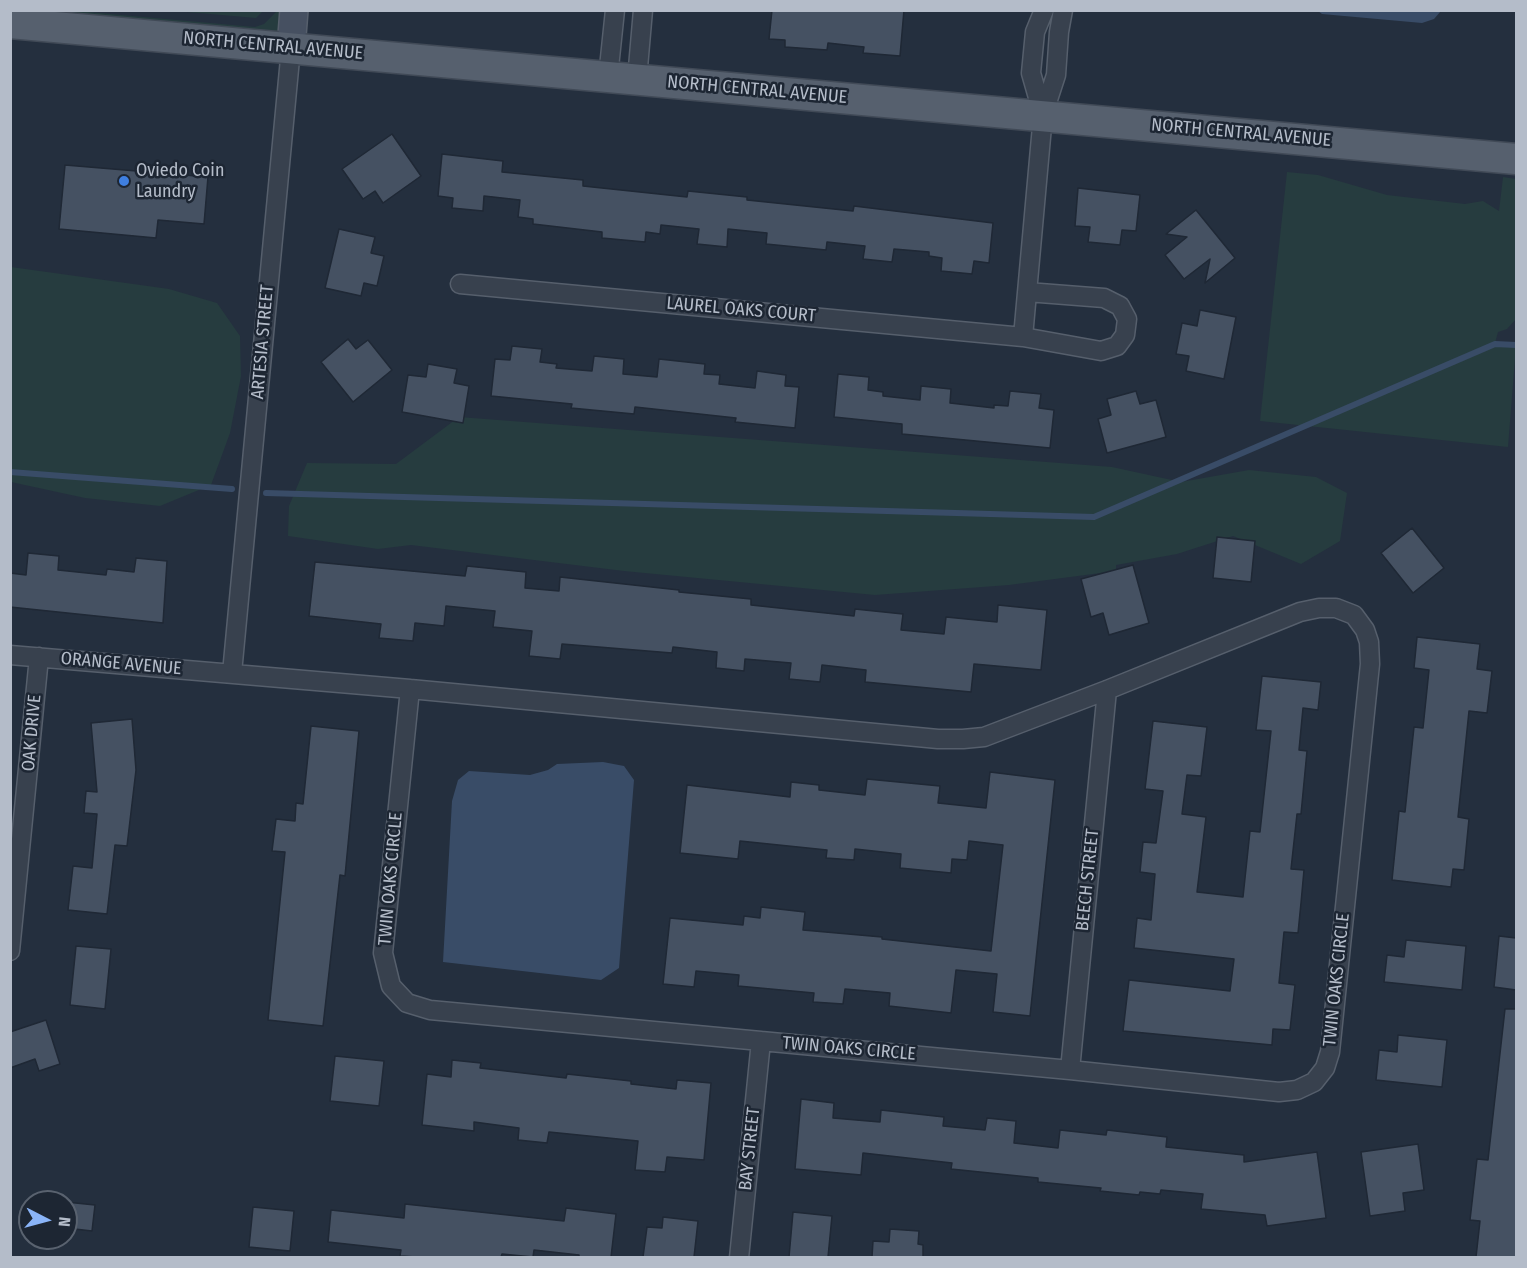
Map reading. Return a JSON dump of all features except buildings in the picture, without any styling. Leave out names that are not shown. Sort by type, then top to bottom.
[{"type":"main road","name":"NORTH CENTRAL AVENUE","points":[[10,23],[1510,159]]},
{"type":"street","name":"ARTESIA STREET","points":[[232,673],[294,10]]},
{"type":"street","points":[[615,10],[623,78]]},
{"type":"street","points":[[623,78],[644,10]]},
{"type":"street","points":[[1043,115],[1031,73],[1035,32],[1044,10]]},
{"type":"street","points":[[1023,337],[1043,115],[1056,75],[1063,10]]},
{"type":"street","name":"LAUREL OAKS COURT","points":[[460,284],[1023,337],[1101,351],[1117,346],[1125,335],[1126,319],[1120,306],[1104,298],[1027,292]]},
{"type":"street","name":"TWIN OAKS CIRCLE","points":[[232,673],[410,689],[914,737],[963,739],[984,737],[1300,612],[1318,608],[1336,608],[1354,615],[1365,630],[1370,642],[1370,664],[1330,1052],[1325,1068],[1314,1082],[1297,1090],[1279,1092],[1070,1070],[430,1010],[407,1003],[391,986],[384,953],[410,689]]},
{"type":"street","name":"ORANGE AVENUE","points":[[10,655],[232,673]]},
{"type":"street","name":"OAK DRIVE","points":[[10,951],[39,657]]},
{"type":"street","name":"BEECH STREET","points":[[1070,1070],[1107,690]]},
{"type":"street","name":"BAY STREET","points":[[739,1257],[761,1041]]},
{"type":"green space","points":[[10,11],[77,11],[255,27],[264,24],[277,11],[282,11],[280,36]]},
{"type":"green space","points":[[176,11],[263,11],[256,18]]},
{"type":"green space","points":[[1287,172],[1318,175],[1387,195],[1465,204],[1483,201],[1499,211],[1503,177],[1516,179],[1516,319],[1507,329],[1498,332],[1495,343],[1516,346],[1508,447],[1260,421]]},
{"type":"green space","points":[[11,267],[169,289],[217,303],[240,336],[241,376],[230,433],[211,485],[160,506],[85,498],[11,482]]},
{"type":"green space","points":[[459,417],[1112,467],[1181,482],[1249,470],[1316,477],[1347,493],[1340,541],[1301,564],[1233,536],[1177,554],[1116,565],[1116,571],[1009,585],[875,595],[624,571],[411,545],[378,549],[288,536],[289,506],[307,463],[396,464]]},
{"type":"water","points":[[1318,11],[1441,11],[1434,19],[1422,23],[1322,14]]},
{"type":"water","points":[[603,762],[624,766],[634,780],[619,968],[601,980],[443,962],[452,801],[458,780],[469,771],[530,775],[548,770],[557,764]]},
{"type":"waterway","points":[[266,493],[1094,517],[1495,344],[1516,345]]},
{"type":"waterway","points":[[10,472],[232,489]]},
{"type":"place","name":"Oviedo Coin Laundry","points":[[124,181]]}]
